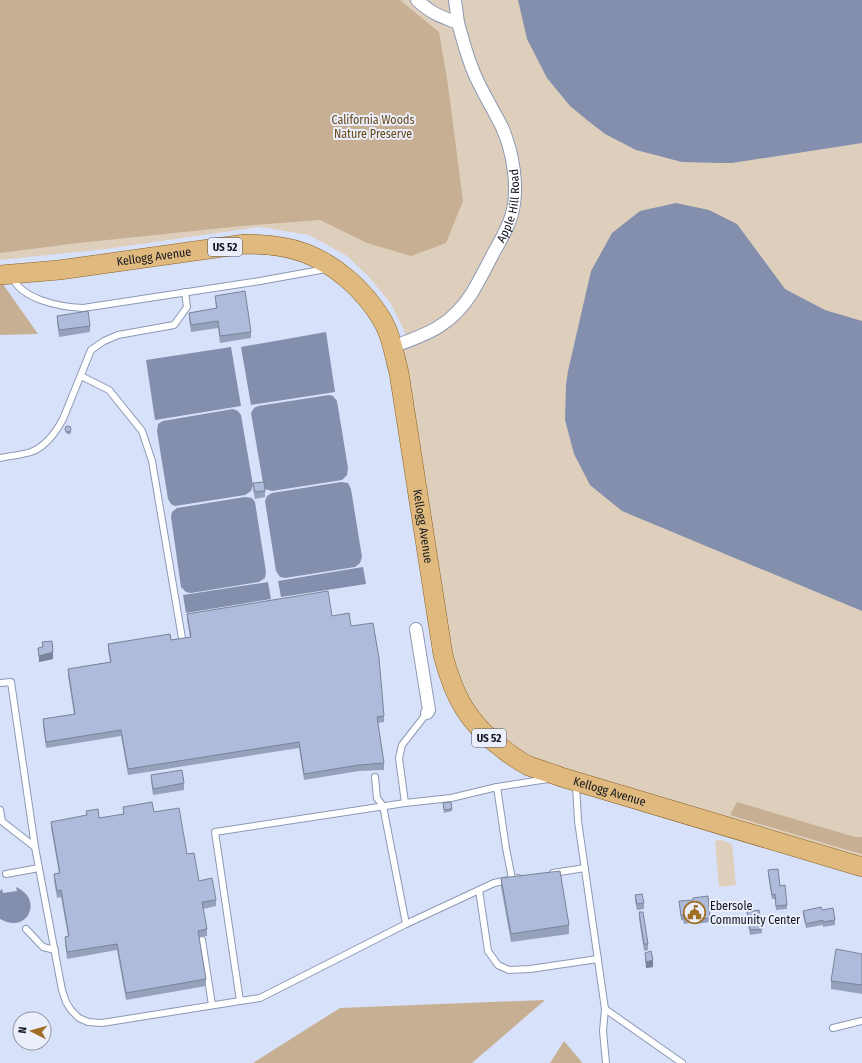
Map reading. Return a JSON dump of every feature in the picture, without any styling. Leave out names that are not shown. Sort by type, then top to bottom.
[{"type":"main road","name":"Kellogg Avenue","points":[[5,275],[59,270],[245,244],[261,244],[287,248],[305,253],[321,260],[333,268],[368,299],[381,318],[389,334],[399,373],[443,655],[448,675],[456,694],[475,724],[489,739],[514,758],[528,765],[568,779],[862,867]]},
{"type":"street","points":[[417,0],[427,10],[458,23]]},
{"type":"street","name":"Apple Hill Road","points":[[392,347],[424,335],[441,326],[459,311],[466,303],[476,286],[507,228],[512,212],[515,195],[511,154],[502,127],[472,69],[468,58],[458,23],[455,0]]},
{"type":"street","points":[[416,629],[429,710],[427,713]]},
{"type":"lane","points":[[5,275],[23,291],[46,302],[68,308],[83,308],[260,281],[333,268]]},
{"type":"lane","points":[[0,458],[32,452],[49,438],[58,428],[64,419],[91,350],[104,341],[118,335],[174,325],[187,307],[185,292]]},
{"type":"lane","points":[[81,376],[109,390],[142,431],[152,461],[183,644]]},
{"type":"lane","points":[[178,619],[186,618]]},
{"type":"lane","points":[[0,683],[11,682],[35,847],[62,990],[66,1002],[71,1010],[79,1018],[88,1022],[102,1023],[260,998],[406,924],[494,883],[527,877]]},
{"type":"lane","points":[[405,803],[399,758],[402,745],[427,713]]},
{"type":"lane","points":[[375,777],[377,798],[383,806],[406,924]]},
{"type":"lane","points":[[240,1001],[214,832],[383,806],[451,798],[497,787],[568,779],[578,821],[605,1009],[603,1031],[606,1063]]},
{"type":"lane","points":[[497,787],[512,879]]},
{"type":"lane","points":[[0,810],[1,821],[35,847]]},
{"type":"lane","points":[[6,874],[39,868]]},
{"type":"lane","points":[[549,874],[585,868]]},
{"type":"lane","points":[[479,890],[488,952],[498,965],[509,970],[530,969],[598,959]]},
{"type":"lane","points":[[26,929],[43,947],[54,950]]},
{"type":"lane","points":[[202,940],[212,1005]]},
{"type":"lane","points":[[605,1009],[682,1063]]},
{"type":"lane","points":[[834,1028],[862,1021]]},
{"type":"green space","name":"California Woods Nature Preserve","points":[[0,0],[862,0],[862,867],[528,765],[456,694],[392,347],[407,341],[404,330],[391,304],[369,277],[347,256],[309,235],[260,227],[106,249],[0,260]]},
{"type":"green space","name":"California Woods Nature Preserve","points":[[0,0],[400,0],[439,32],[448,85],[463,201],[446,243],[411,256],[367,243],[320,220],[242,226],[78,243],[0,253]]},
{"type":"green space","points":[[0,280],[38,334],[0,335]]},
{"type":"green space","points":[[737,802],[855,837],[862,837],[862,854],[730,815]]},
{"type":"green space","points":[[721,840],[732,844],[736,885],[719,887],[715,841]]},
{"type":"green space","points":[[545,1000],[472,1063],[253,1063],[340,1008]]},
{"type":"green space","points":[[564,1041],[581,1061],[582,1063],[550,1063]]},
{"type":"water","points":[[518,0],[862,0],[862,143],[732,163],[682,162],[636,150],[605,134],[587,120],[570,106],[547,78],[527,39]]},
{"type":"water","points":[[676,203],[709,210],[737,224],[785,289],[825,310],[862,321],[862,611],[622,511],[590,485],[574,454],[565,420],[566,385],[591,271],[612,233],[640,211]]},
{"type":"water","points":[[326,332],[335,392],[251,405],[241,347]]},
{"type":"water","points":[[231,347],[241,406],[155,420],[146,360]]},
{"type":"water","points":[[329,395],[333,396],[337,401],[348,468],[347,475],[342,480],[272,491],[265,489],[251,413],[254,408],[258,406]]},
{"type":"water","points":[[233,409],[238,411],[241,415],[253,485],[251,491],[245,495],[175,506],[171,504],[168,499],[157,431],[158,424],[163,421]]},
{"type":"water","points":[[341,482],[348,483],[351,489],[362,557],[360,563],[355,567],[285,578],[280,577],[276,571],[265,501],[267,496],[272,493]]},
{"type":"water","points":[[245,497],[252,498],[255,502],[266,572],[265,578],[259,582],[191,593],[186,592],[181,587],[171,517],[172,512],[177,508]]},
{"type":"water","points":[[363,567],[366,584],[281,597],[278,581]]},
{"type":"water","points":[[268,582],[271,599],[186,613],[183,595]]},
{"type":"water","points":[[16,887],[24,892],[29,899],[31,907],[29,914],[25,919],[10,923],[0,919],[0,891],[2,889],[3,893],[17,891]]},
{"type":"building","points":[[245,291],[251,332],[220,336],[218,321],[191,325],[189,313],[217,308],[215,296]]},
{"type":"building","points":[[88,311],[90,326],[59,330],[57,316]]},
{"type":"building","points":[[68,426],[71,429],[68,432],[65,429]]},
{"type":"building","points":[[264,482],[265,491],[255,492],[253,483]]},
{"type":"building","points":[[328,591],[332,616],[349,613],[351,626],[373,623],[379,658],[384,716],[377,717],[384,763],[359,765],[304,774],[299,742],[128,769],[121,730],[46,742],[43,719],[75,714],[68,669],[111,662],[108,644],[170,634],[171,640],[191,637],[187,614]]},
{"type":"building","points":[[52,641],[53,652],[39,656],[38,648],[43,647],[42,642]]},
{"type":"building","points":[[182,770],[184,783],[153,789],[151,775]]},
{"type":"building","points":[[152,802],[154,812],[179,808],[187,854],[194,853],[199,881],[212,878],[216,900],[202,902],[207,929],[198,931],[206,979],[126,993],[117,944],[67,952],[65,937],[69,936],[61,890],[57,891],[54,874],[60,873],[51,822],[87,815],[86,811],[98,809],[99,818],[124,814],[123,807]]},
{"type":"building","points":[[451,802],[452,809],[444,810],[443,803]]},
{"type":"building","points":[[778,869],[780,886],[785,885],[787,905],[776,906],[775,894],[772,895],[768,870]]},
{"type":"building","points":[[560,871],[569,925],[511,934],[501,878]]},
{"type":"building","points":[[642,894],[644,903],[637,904],[635,895]]},
{"type":"building","name":"Ebersole Community Center","points":[[708,896],[710,918],[696,920],[696,918],[684,919],[683,915],[681,916],[679,901],[693,900],[693,898]]},
{"type":"building","points":[[821,907],[822,910],[833,908],[835,920],[823,922],[823,920],[806,924],[803,911]]},
{"type":"building","points":[[759,910],[762,929],[750,930],[747,912]]},
{"type":"building","points":[[639,912],[643,912],[648,944],[644,944]]},
{"type":"building","points":[[836,949],[862,954],[862,985],[831,981]]},
{"type":"building","points":[[651,951],[653,960],[646,962],[645,953]]},
{"type":"place","name":"Ebersole Community Center","points":[[695,913]]}]
